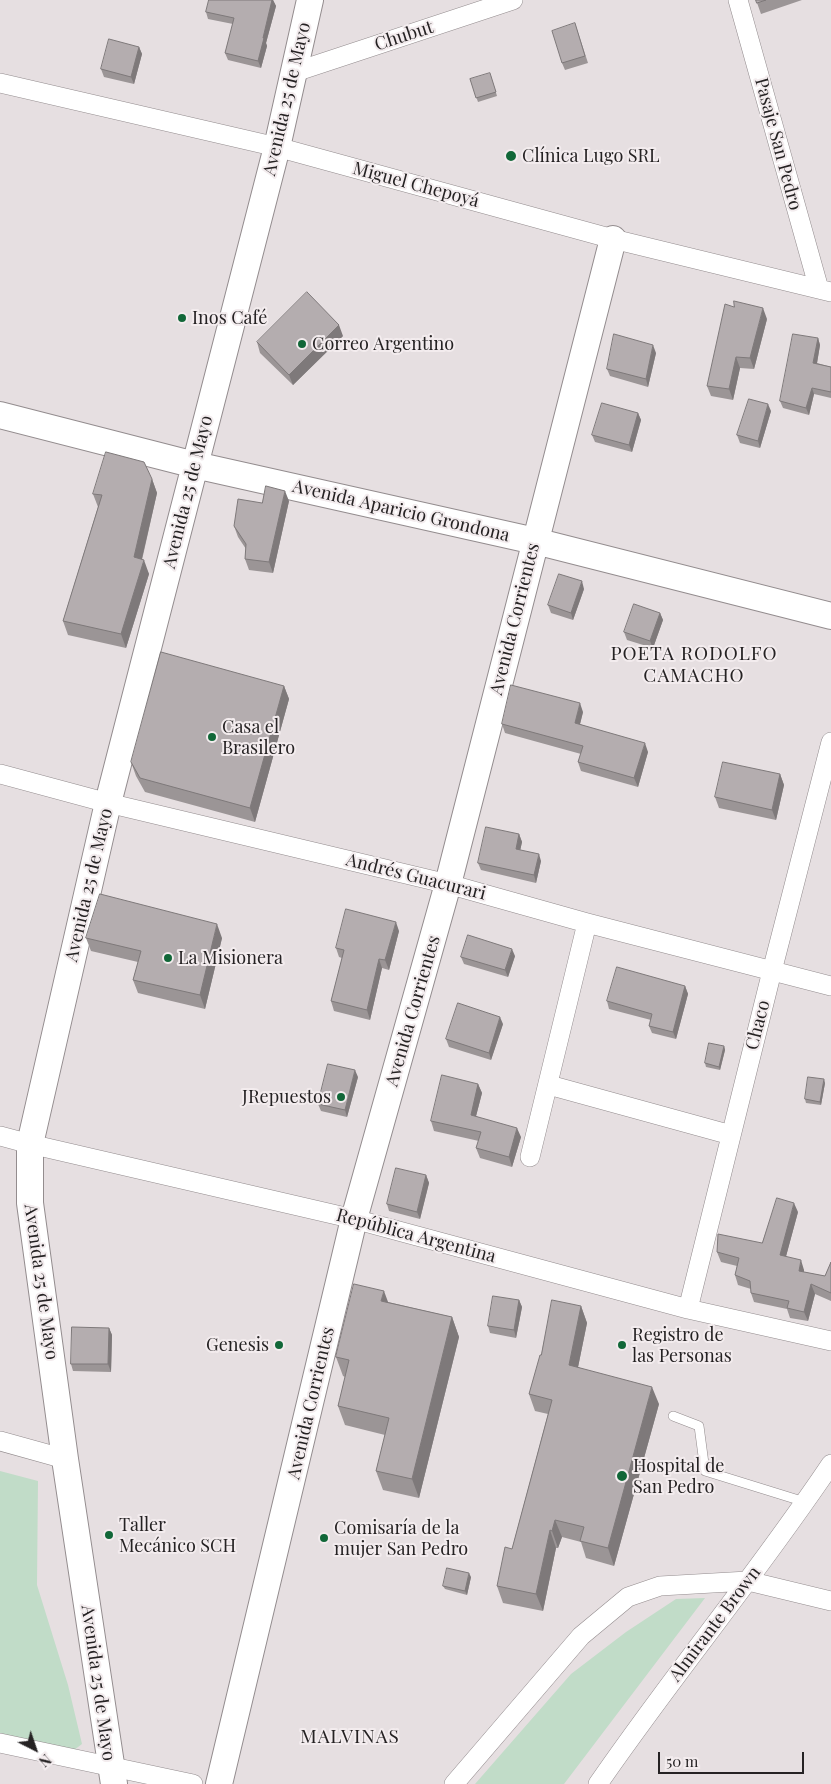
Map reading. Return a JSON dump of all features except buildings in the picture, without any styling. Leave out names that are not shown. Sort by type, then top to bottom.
[{"type":"main road","name":"Avenida 25 de Mayo","points":[[112,1775],[65,1459],[30,1203],[30,1144],[108,803],[277,147],[310,0]]},
{"type":"main road","name":"Avenida Corrientes","points":[[219,1784],[354,1219],[448,884],[613,239]]},
{"type":"main road","name":"Avenida Aparicio Grondona","points":[[0,415],[195,465],[535,541],[831,616]]},
{"type":"street","name":"Chubut","points":[[295,72],[513,0]]},
{"type":"street","name":"Pasaje San Pedro","points":[[738,0],[827,289]]},
{"type":"street","name":"Miguel Chepoyá","points":[[0,83],[277,147],[613,239],[827,289]]},
{"type":"street","name":"Chaco","points":[[688,1309],[831,742]]},
{"type":"street","name":"Andrés Guacurari","points":[[0,774],[108,803],[448,884],[587,923],[831,986]]},
{"type":"street","points":[[530,1158],[587,923]]},
{"type":"street","points":[[549,1085],[731,1135]]},
{"type":"street","name":"República Argentina","points":[[0,1136],[354,1219],[688,1309],[831,1341]]},
{"type":"street","points":[[0,1441],[65,1459]]},
{"type":"street","name":"Almirante Brown","points":[[598,1784],[626,1743],[748,1581],[831,1464]]},
{"type":"street","points":[[454,1784],[582,1636],[628,1597],[660,1586],[748,1581],[831,1601]]},
{"type":"street","points":[[0,1743],[112,1775],[193,1784]]},
{"type":"lane","points":[[673,1416],[700,1426],[706,1471],[805,1502]]},
{"type":"green space","points":[[0,1471],[38,1481],[37,1585],[68,1685],[82,1744],[70,1753],[0,1733]]},
{"type":"green space","points":[[705,1598],[564,1784],[475,1784],[571,1674],[626,1632],[676,1599]]},
{"type":"place","name":"Clínica Lugo SRL","points":[[511,156]]},
{"type":"place","name":"Inos Café","points":[[182,318]]},
{"type":"place","name":"Correo Argentino","points":[[302,344]]},
{"type":"place","name":"Casa el Brasilero","points":[[212,737]]},
{"type":"place","name":"La Misionera","points":[[168,958]]},
{"type":"place","name":"JRepuestos","points":[[341,1097]]},
{"type":"place","name":"Genesis","points":[[279,1345]]},
{"type":"place","name":"Registro de las Personas","points":[[622,1345]]},
{"type":"place","name":"Hospital de San Pedro","points":[[622,1476]]},
{"type":"place","name":"Taller Mecánico SCH","points":[[109,1535]]},
{"type":"place","name":"Comisaría de la mujer San Pedro","points":[[324,1538]]},
{"type":"district","name":"POETA RODOLFO CAMACHO","points":[[694,665]]},
{"type":"district","name":"MALVINAS","points":[[350,1737]]}]
